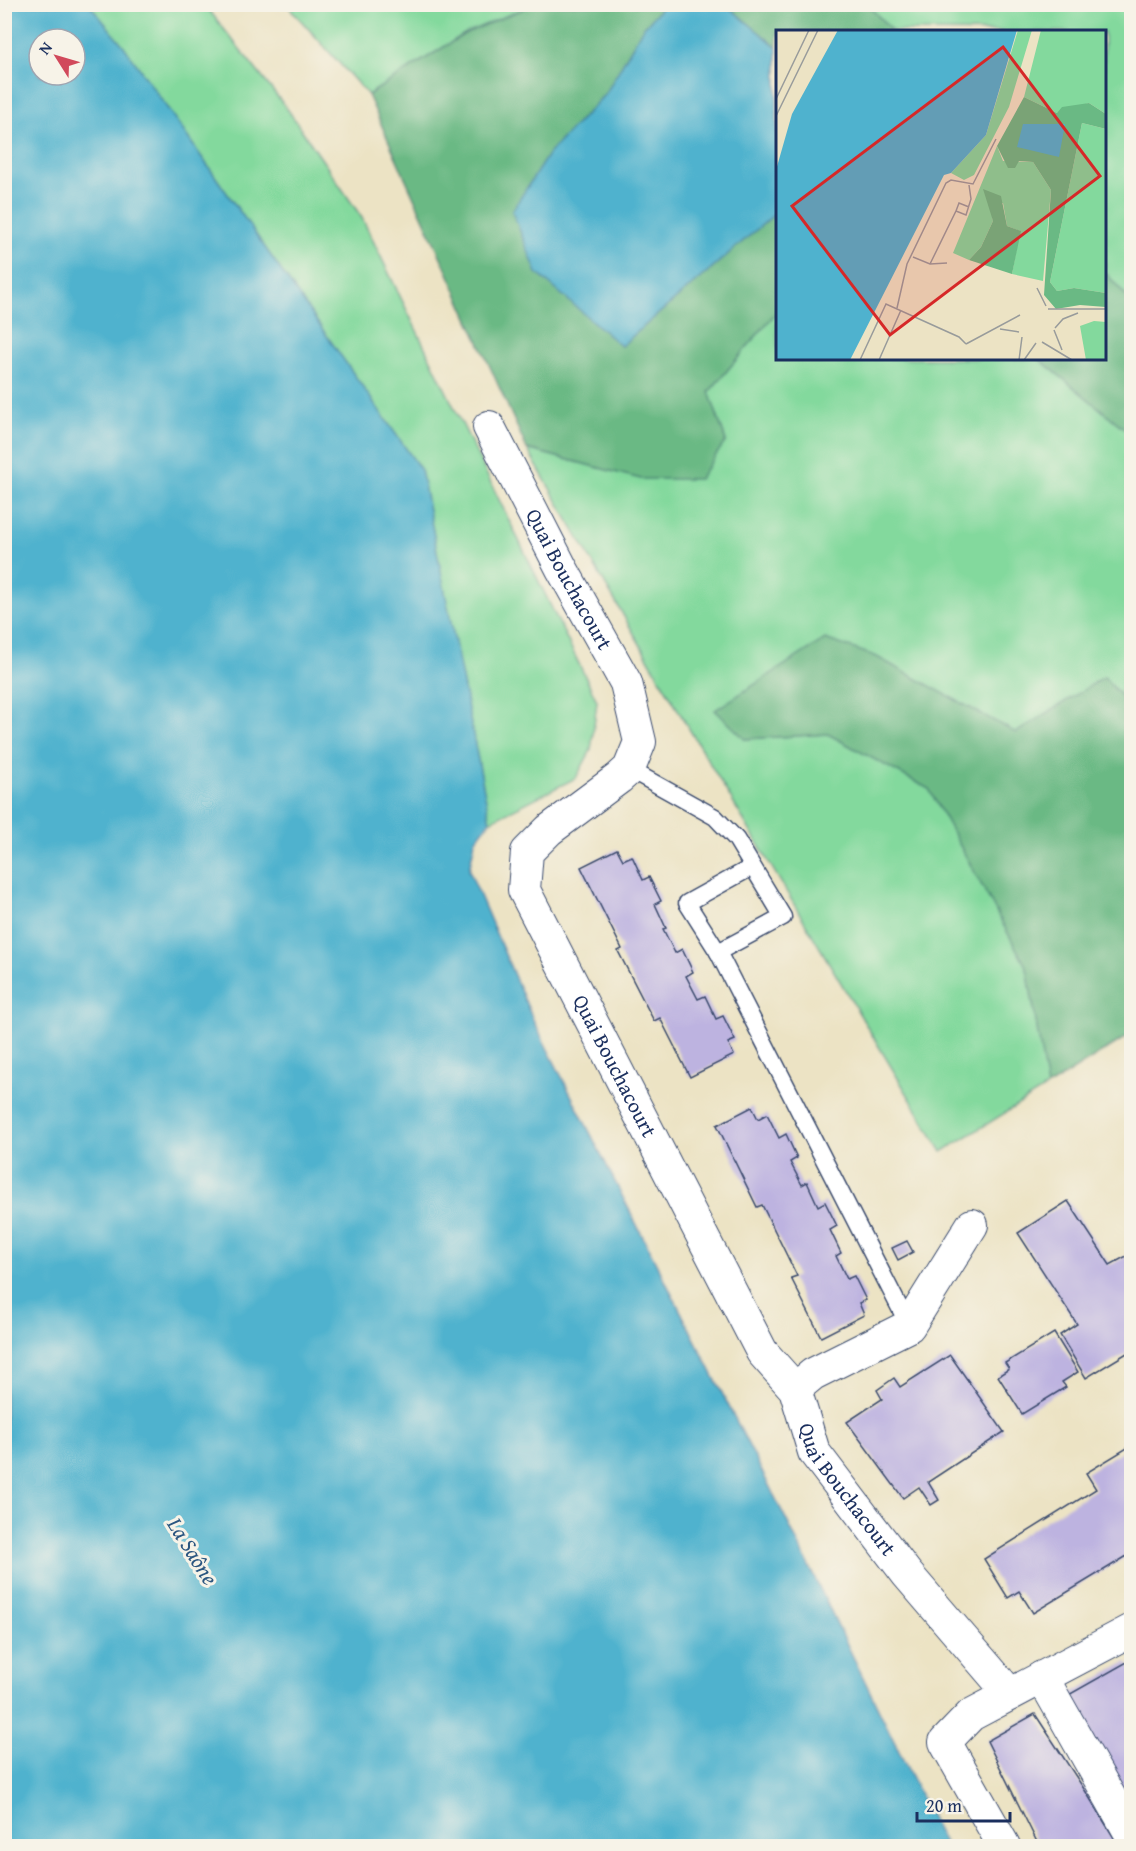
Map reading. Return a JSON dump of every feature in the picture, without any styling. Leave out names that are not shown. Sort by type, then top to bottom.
[{"type":"street","name":"Quai Bouchacourt","points":[[489,427],[562,569],[626,683],[640,742],[629,769],[549,830],[527,852],[524,890],[762,1352],[795,1389],[814,1452],[907,1574],[1010,1694]]},
{"type":"street","points":[[795,1389],[813,1374],[909,1326],[972,1225]]},
{"type":"street","points":[[1004,1846],[945,1742],[971,1714],[1131,1630]]},
{"type":"street","points":[[1042,1677],[1131,1836]]},
{"type":"lane","points":[[629,769],[715,817],[736,839],[783,917],[718,952]]},
{"type":"lane","points":[[752,867],[687,903],[718,952],[909,1326]]},
{"type":"green space","points":[[89,5],[205,5],[288,110],[362,218],[597,701],[591,750],[576,778],[490,821],[421,470],[123,45]]},
{"type":"green space","points":[[287,5],[532,5],[466,33],[368,95]]},
{"type":"green space","points":[[532,5],[664,5],[643,28],[606,93],[549,153],[621,346],[776,213],[776,315],[709,392],[726,441],[699,479],[641,479],[527,449],[368,95],[466,33]]},
{"type":"green space","points":[[726,5],[868,5],[891,30],[776,30],[776,46]]},
{"type":"green space","points":[[868,5],[1131,5],[1131,302],[1106,273],[1106,30],[891,30]]},
{"type":"green space","points":[[1106,273],[1131,302],[1131,434],[1040,360],[1106,360]]},
{"type":"green space","points":[[776,315],[776,360],[1040,360],[1131,434],[1131,708],[1104,677],[1016,733],[875,656],[745,739],[828,734],[929,789],[1027,968],[1047,1087],[942,1152],[685,722],[527,449],[641,479],[726,441],[709,392]]},
{"type":"green space","points":[[825,639],[875,656],[1016,733],[1104,677],[1131,708],[1131,1034],[1047,1087],[1027,968],[929,789],[828,734],[745,739],[715,710]]},
{"type":"water","name":"La Saône","points":[[89,4],[123,45],[421,470],[490,821],[475,841],[469,870],[534,1022],[788,1523],[945,1846],[5,1846],[4,5]]},
{"type":"water","points":[[664,5],[726,5],[776,46],[776,213],[621,346],[537,273],[512,211],[549,153],[606,93],[643,28]]},
{"type":"building","points":[[617,849],[623,860],[632,856],[643,880],[649,877],[661,901],[655,904],[666,928],[663,929],[675,953],[682,949],[693,972],[686,976],[698,999],[705,996],[716,1019],[723,1016],[735,1040],[728,1043],[734,1055],[690,1077],[660,1018],[654,1021],[618,951],[622,949],[581,867]]},
{"type":"building","points":[[752,1107],[758,1119],[767,1114],[779,1138],[786,1134],[797,1158],[790,1162],[802,1185],[807,1182],[818,1206],[825,1202],[837,1226],[830,1230],[841,1253],[836,1256],[847,1279],[854,1276],[866,1300],[859,1303],[864,1315],[821,1337],[791,1278],[797,1276],[762,1205],[757,1207],[717,1125]]},
{"type":"building","points":[[1068,1201],[1110,1265],[1132,1253],[1132,1350],[1086,1378],[1060,1335],[1077,1324],[1018,1233]]},
{"type":"building","points":[[907,1241],[913,1252],[898,1260],[892,1248]]},
{"type":"building","points":[[1054,1333],[1078,1372],[1062,1382],[1066,1387],[1022,1414],[998,1376],[1009,1369],[1005,1363]]},
{"type":"building","points":[[950,1355],[1004,1432],[928,1482],[939,1500],[931,1505],[919,1487],[903,1498],[847,1422],[882,1399],[877,1390],[894,1378],[900,1387]]},
{"type":"building","points":[[1132,1445],[1132,1553],[1033,1613],[1019,1591],[1008,1598],[984,1559],[1096,1489],[1086,1473]]},
{"type":"building","points":[[1127,1662],[1132,1671],[1132,1814],[1065,1697]]},
{"type":"building","points":[[1035,1714],[1119,1846],[1039,1846],[987,1741]]}]
